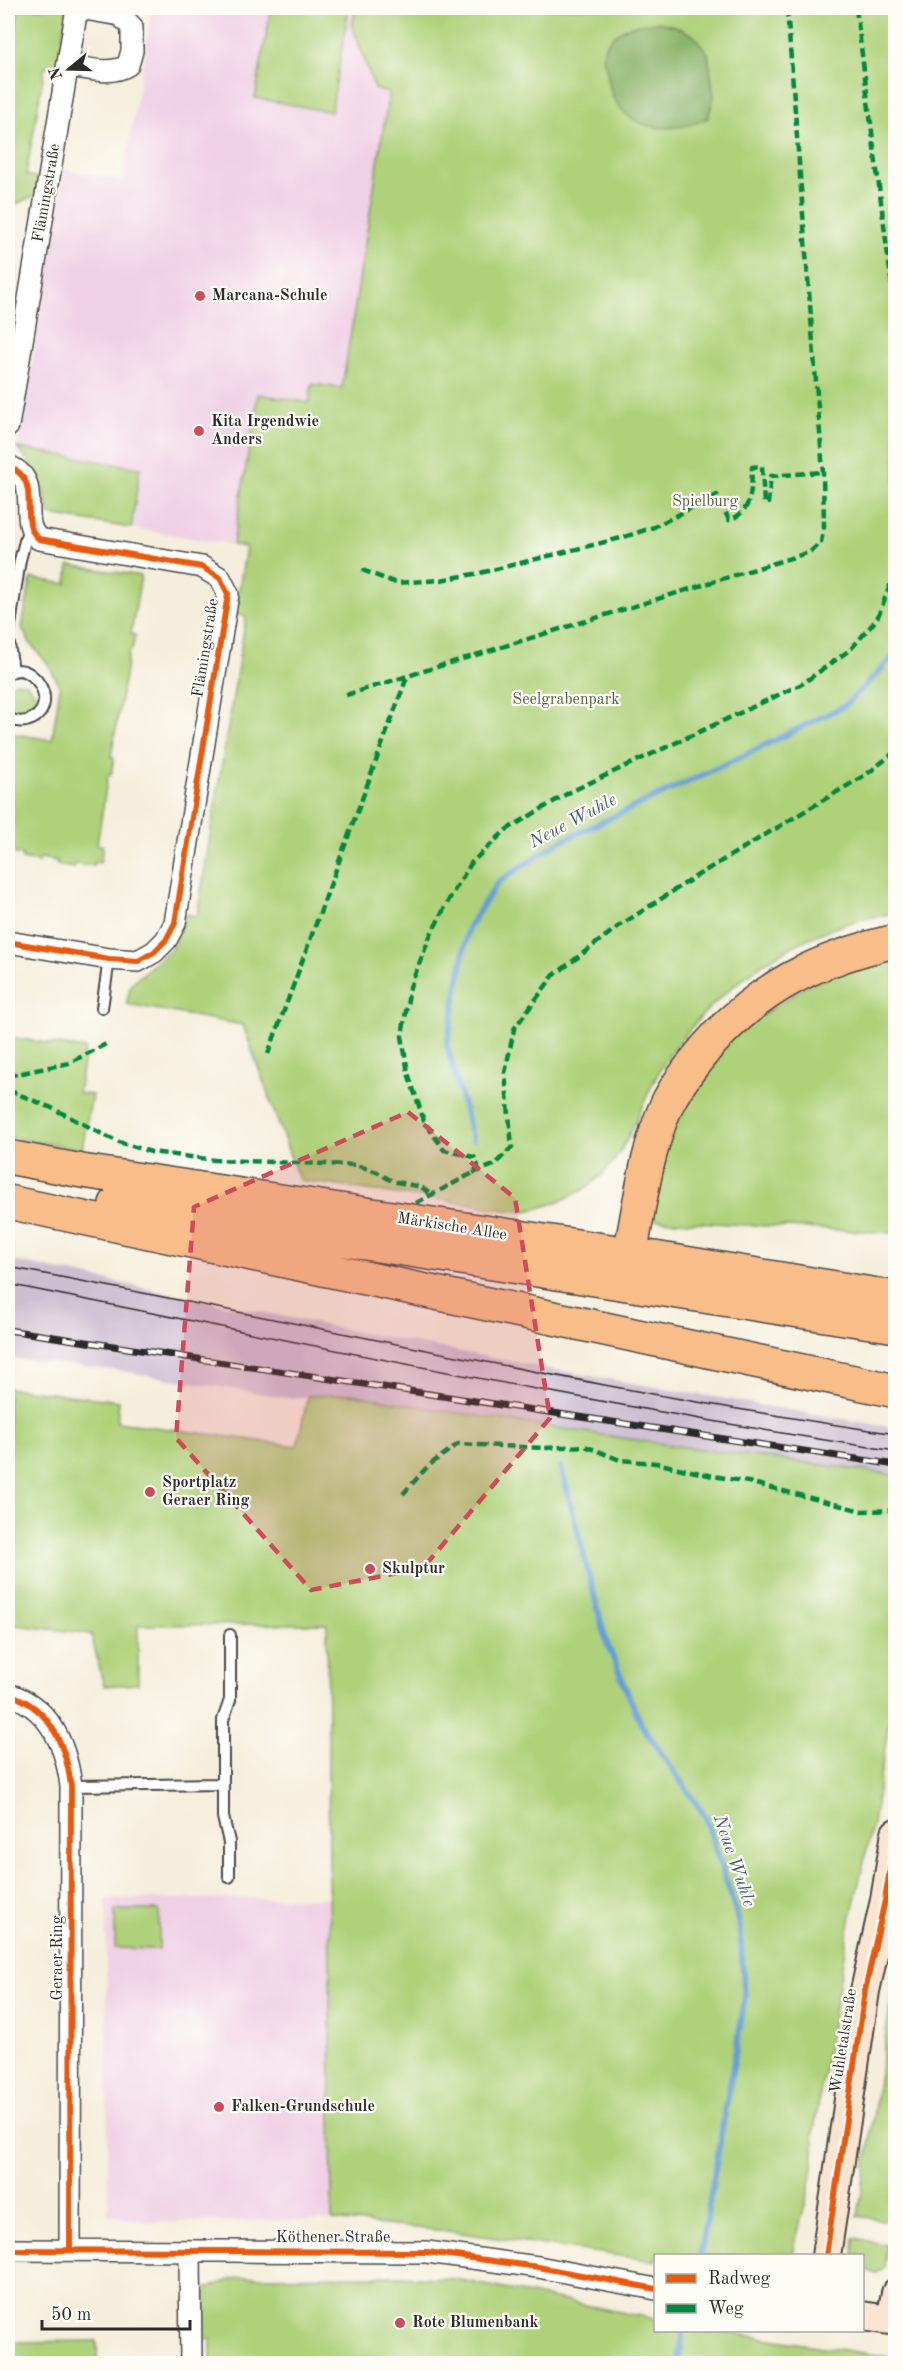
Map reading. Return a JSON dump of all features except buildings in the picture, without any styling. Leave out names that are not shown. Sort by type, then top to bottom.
[{"type":"main road","points":[[633,1241],[650,1154],[668,1104],[692,1064],[724,1028],[763,994],[805,969],[858,949],[896,941]]},
{"type":"main road","name":"Märkische Allee","points":[[8,1157],[105,1174],[633,1241],[896,1298]]},
{"type":"main road","name":"Märkische Allee","points":[[8,1188],[896,1326]]},
{"type":"main road","points":[[8,1202],[896,1391]]},
{"type":"main road","name":"Wuhletalstraße","points":[[826,2254],[865,1991],[885,1900],[896,1833]]},
{"type":"main road","points":[[864,2316],[894,2312]]},
{"type":"street","name":"Flämingstraße","points":[[8,426],[68,66],[78,8],[120,15],[132,27],[132,51],[128,65],[122,69],[107,71],[68,66]]},
{"type":"street","points":[[8,466],[13,468],[25,481],[29,494],[29,526]]},
{"type":"street","name":"Flämingstraße","points":[[29,526],[32,534],[39,539],[202,567],[219,578],[228,594],[175,923],[166,940],[154,952],[138,961],[109,959]]},
{"type":"street","points":[[8,942],[109,959]]},
{"type":"street","name":"Geraer Ring","points":[[8,1694],[21,1698],[45,1716],[58,1735],[68,1760],[71,1786],[70,2250]]},
{"type":"street","name":"Köthener Straße","points":[[8,2250],[428,2252],[538,2267],[653,2288]]},
{"type":"street","points":[[190,2251],[191,2364]]},
{"type":"lane","points":[[8,718],[15,723],[29,721],[40,712],[44,698],[39,684],[30,673],[21,670],[10,672],[8,638],[20,560],[29,526]]},
{"type":"lane","points":[[102,1008],[109,959]]},
{"type":"lane","points":[[229,1877],[229,1842],[223,1817],[223,1784],[224,1720],[230,1700],[230,1635]]},
{"type":"lane","points":[[71,1786],[223,1784]]},
{"type":"highlighted area","points":[[408,1112],[515,1198],[550,1418],[423,1568],[311,1590],[176,1438],[194,1207]]},
{"type":"shaded area","points":[[8,8],[19,8],[8,81]]},
{"type":"shaded area","name":"Marcana-Schule","points":[[152,8],[355,8],[352,25],[389,92],[342,388],[309,403],[258,394],[233,545],[131,528],[140,468],[17,448],[65,170],[123,180]]},
{"type":"shaded area","points":[[8,1260],[561,1371],[895,1428],[895,1475],[649,1442],[444,1411],[351,1394],[286,1398],[115,1370],[8,1358]]},
{"type":"shaded area","name":"Falken-Grundschule","points":[[328,1898],[332,2220],[147,2222],[108,2215],[106,1899]]},
{"type":"green space","points":[[19,8],[67,8],[58,68],[45,66],[26,175],[39,178],[36,195],[11,206],[8,229],[8,81]]},
{"type":"green space","points":[[271,8],[349,8],[331,112],[255,98]]},
{"type":"green space","name":"Seelgrabenpark","points":[[356,8],[895,8],[895,913],[863,919],[831,929],[801,942],[746,976],[697,1021],[676,1046],[661,1068],[629,1135],[603,1174],[584,1189],[555,1203],[529,1210],[509,1210],[299,1180],[243,1025],[126,1004],[131,984],[172,948],[186,914],[197,916],[246,617],[235,614],[246,547],[233,545],[258,394],[309,403],[312,384],[342,388],[389,93],[375,89],[352,25]]},
{"type":"green space","points":[[658,22],[675,26],[693,35],[708,53],[714,97],[708,118],[682,126],[656,127],[632,119],[614,99],[604,60],[603,53],[606,45],[624,29]]},
{"type":"green space","points":[[17,448],[140,468],[131,528],[50,515],[38,472]]},
{"type":"green space","points":[[69,565],[141,576],[131,634],[135,635],[132,650],[129,651],[111,757],[114,758],[111,775],[108,775],[97,844],[103,846],[100,863],[94,862],[93,866],[75,864],[74,868],[57,865],[57,861],[40,858],[39,862],[22,859],[22,855],[8,852],[8,733],[52,740],[60,687],[48,664],[30,643],[22,628],[31,578],[67,584]]},
{"type":"green space","points":[[15,682],[26,683],[36,695],[36,706],[24,716],[8,712],[8,687]]},
{"type":"green space","points":[[895,952],[895,1233],[652,1218],[654,1181],[684,1100],[731,1036],[835,967]]},
{"type":"green space","points":[[8,1037],[85,1049],[78,1093],[92,1095],[82,1149],[8,1137]]},
{"type":"green space","points":[[8,1388],[119,1401],[117,1422],[297,1446],[308,1396],[351,1394],[444,1411],[649,1442],[895,1475],[895,1684],[873,1823],[850,1920],[813,2135],[811,2180],[793,2254],[654,2254],[654,2261],[448,2231],[332,2220],[327,1624],[138,1625],[138,1684],[104,1686],[91,1634],[8,1624]]},
{"type":"green space","points":[[115,1910],[159,1910],[159,1949],[115,1948]]},
{"type":"green space","points":[[895,1974],[896,2187],[890,2221],[858,2216]]},
{"type":"green space","points":[[854,2238],[887,2245],[884,2267],[877,2273],[864,2270],[864,2254],[853,2254]]},
{"type":"green space","points":[[398,2276],[455,2279],[654,2319],[654,2332],[726,2332],[895,2358],[896,2363],[211,2364],[211,2339],[199,2339],[200,2290],[240,2277]]},
{"type":"green space","points":[[97,2341],[97,2363],[8,2363],[8,2342]]},
{"type":"waterway","name":"Neue Wuhle","points":[[473,1140],[447,1046],[468,928],[498,882],[559,842],[846,705],[896,654]]},
{"type":"waterway","name":"Neue Wuhle","points":[[561,1467],[606,1641],[641,1724],[705,1816],[739,1921],[745,1998],[700,2254]]},
{"type":"waterway","name":"Neue Wuhle","points":[[678,2364],[684,2332]]},
{"type":"tram line","points":[[8,1267],[673,1398],[896,1434]]},
{"type":"tram line","points":[[8,1284],[562,1394],[896,1451]]},
{"type":"railway","points":[[8,1330],[896,1465]]},
{"type":"marked path","points":[[346,695],[810,552],[821,542],[824,526],[823,472],[787,8]]},
{"type":"marked path","points":[[856,8],[896,318]]},
{"type":"marked path","points":[[362,570],[396,583],[440,580],[480,573],[621,538],[654,527],[717,495],[729,520],[743,512],[747,506],[751,492],[752,467],[762,466],[764,504],[768,503],[771,476],[823,472]]},
{"type":"marked path","points":[[416,1203],[473,1173],[478,1166],[474,1157],[444,1150],[424,1121],[408,1073],[402,1036],[410,987],[431,934],[472,862],[506,830],[570,792],[802,684],[851,649],[877,619],[896,570]]},
{"type":"marked path","points":[[268,1054],[407,677]]},
{"type":"marked path","points":[[473,1173],[494,1165],[512,1147],[505,1073],[514,1029],[553,976],[619,926],[698,875],[867,774],[896,751]]},
{"type":"marked path","points":[[8,1076],[69,1063],[106,1044]]},
{"type":"marked path","points":[[8,1090],[52,1108],[116,1141],[151,1152],[215,1160],[356,1165],[377,1172],[392,1181],[421,1187],[432,1195]]},
{"type":"marked path","points":[[403,1494],[428,1466],[458,1444],[544,1448],[585,1446],[620,1460],[656,1463],[748,1482],[862,1511],[896,1510]]},
{"type":"cycle path","points":[[8,466],[19,472],[25,481],[30,522],[39,539],[202,567],[220,578],[228,594],[175,923],[166,940],[154,952],[138,961],[109,959],[8,942]]},
{"type":"cycle path","points":[[8,1694],[23,1700],[45,1718],[60,1742],[71,1786],[70,2250]]},
{"type":"cycle path","points":[[826,2254],[865,1991],[885,1900],[896,1833]]},
{"type":"cycle path","points":[[8,2250],[427,2252],[538,2267],[654,2289]]},
{"type":"place","name":"Marcana-Schule","points":[[200,296]]},
{"type":"place","name":"Kita Irgendwie Anders","points":[[199,431]]},
{"type":"place","name":"Sportplatz Geraer Ring","points":[[150,1492]]},
{"type":"place","name":"Skulptur","points":[[370,1569]]},
{"type":"place","name":"Falken-Grundschule","points":[[219,2107]]},
{"type":"place","name":"Rote Blumenbank","points":[[400,2323]]},
{"type":"park label","name":"Spielburg","points":[[705,502]]}]
